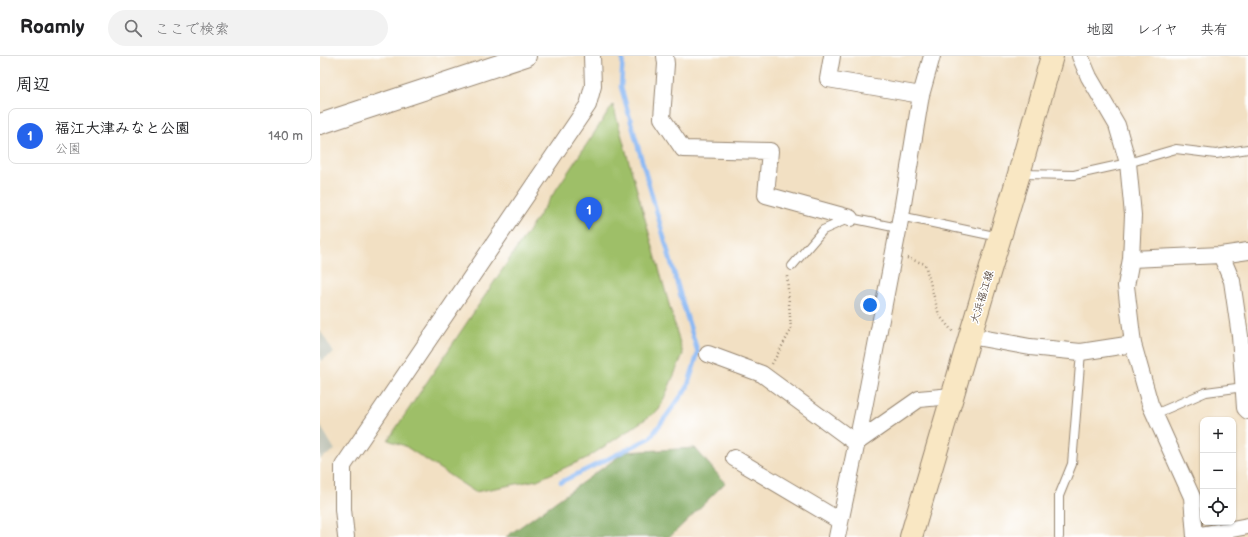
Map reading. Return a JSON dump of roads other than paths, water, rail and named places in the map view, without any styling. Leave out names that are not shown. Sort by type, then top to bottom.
[{"type":"main road","name":"大浜福江線","points":[[911,537],[1019,174],[1052,56]]},
{"type":"street","points":[[320,124],[526,56]]},
{"type":"street","points":[[346,537],[343,509],[343,466],[588,105],[593,86],[592,56]]},
{"type":"street","points":[[665,56],[666,64],[662,118],[683,149],[770,151],[766,195],[850,218]]},
{"type":"street","points":[[832,56],[828,79],[921,95]]},
{"type":"street","points":[[837,537],[893,254],[921,95],[932,56]]},
{"type":"street","points":[[1080,56],[1089,77],[1117,125],[1128,163],[1133,215],[1132,259],[1126,286],[1133,344],[1150,404],[1192,497],[1195,536],[1248,526]]},
{"type":"street","points":[[1132,259],[1221,255],[1248,251]]},
{"type":"street","points":[[1221,255],[1232,281],[1240,336],[1245,408],[1248,411]]},
{"type":"street","points":[[968,342],[1081,352],[1133,344]]},
{"type":"street","points":[[708,354],[762,374],[856,443]]},
{"type":"street","points":[[856,443],[919,399],[952,396]]},
{"type":"street","points":[[734,458],[840,521]]},
{"type":"lane","points":[[1019,174],[1074,175],[1128,163],[1176,149],[1216,154],[1248,149]]},
{"type":"lane","points":[[792,266],[823,230],[850,218],[899,222],[1000,238]]},
{"type":"lane","points":[[1059,537],[1059,496],[1072,464],[1081,352]]},
{"type":"lane","points":[[1155,414],[1206,392],[1244,387]]},
{"type":"waterway","points":[[561,482],[650,438],[687,388],[698,353],[621,87],[623,56]]},
{"type":"place","name":"福江大津みなと公園","points":[[589,230]]}]
